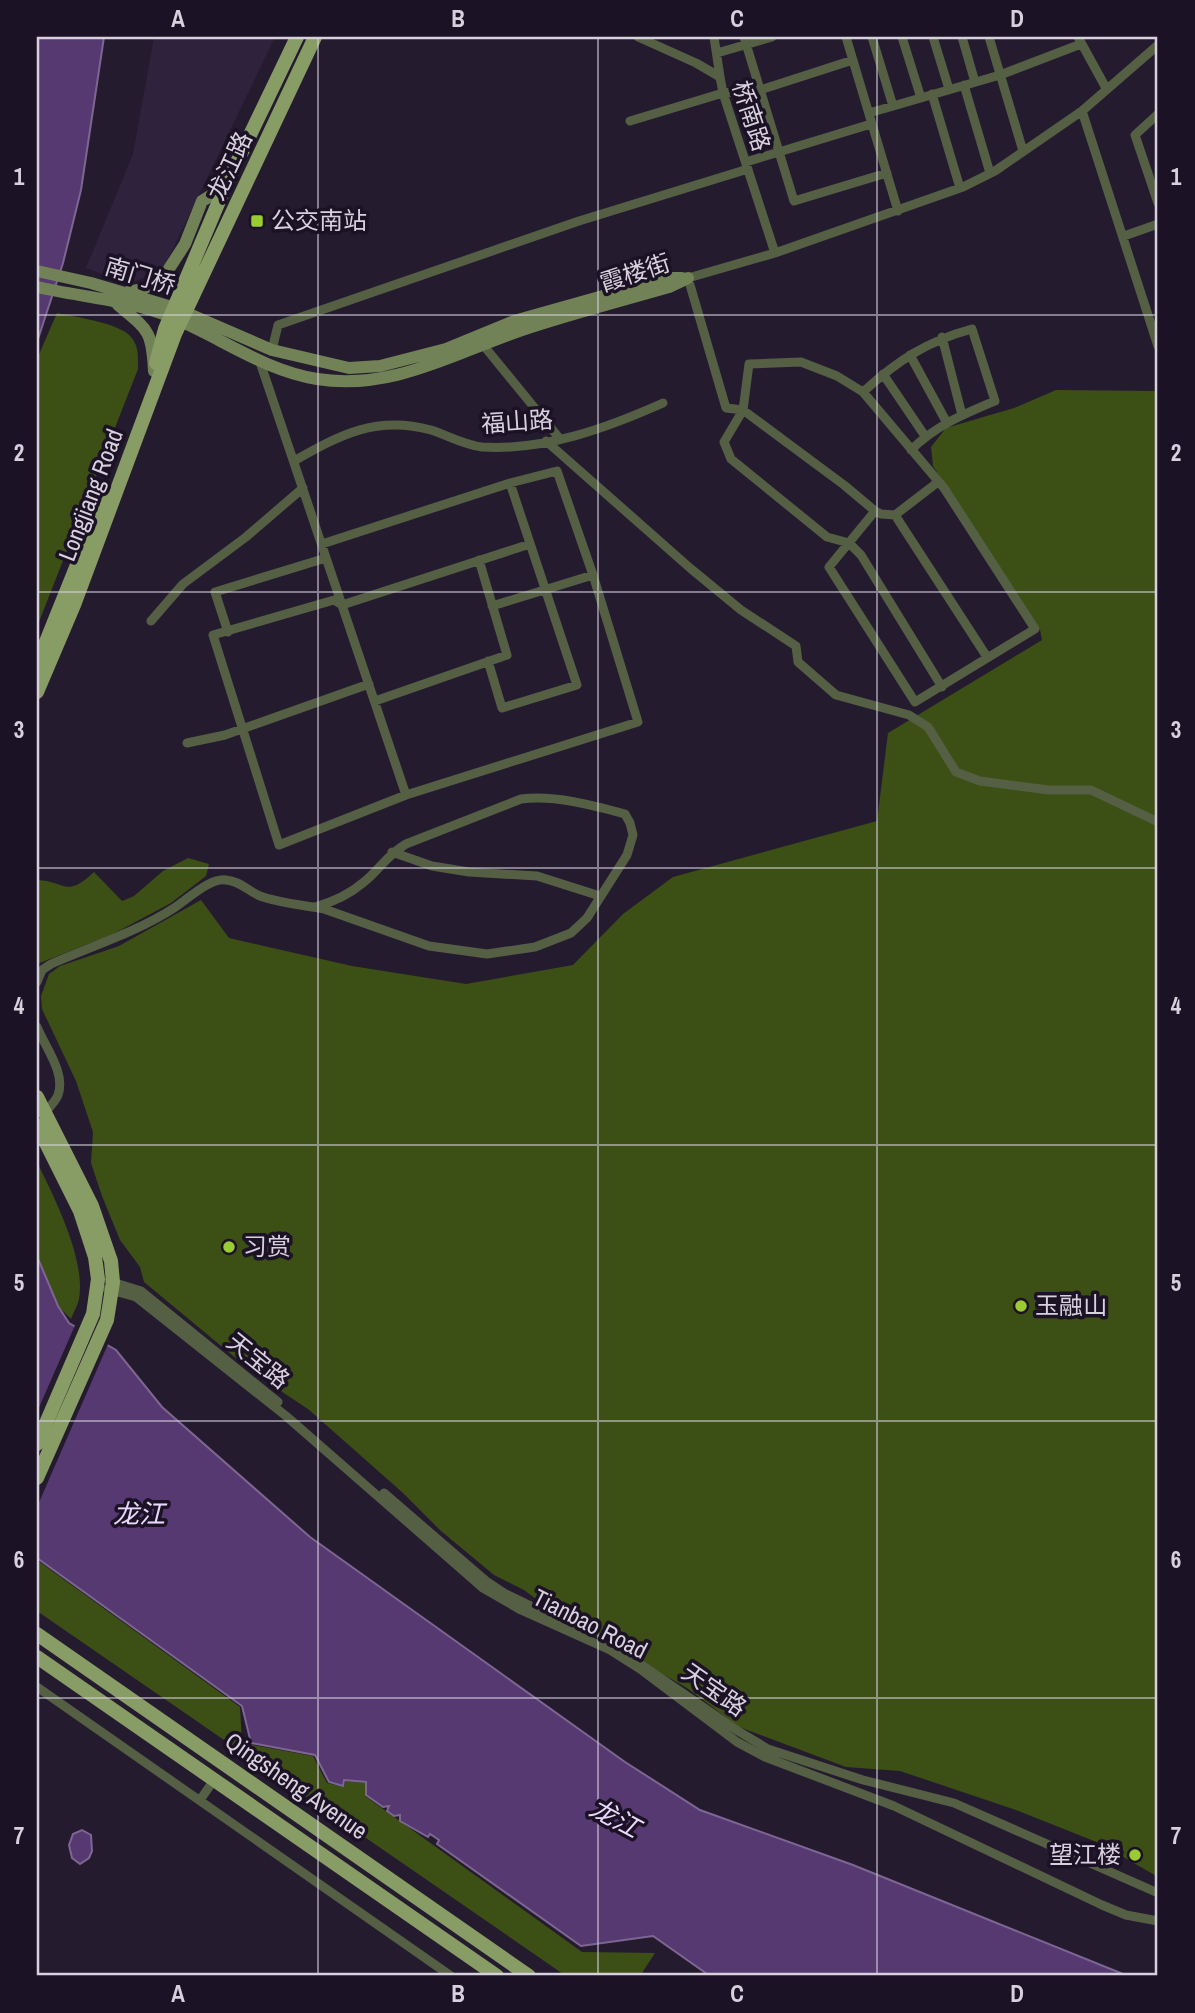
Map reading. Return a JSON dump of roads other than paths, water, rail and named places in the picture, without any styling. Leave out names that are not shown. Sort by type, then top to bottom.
[{"type":"main road","name":"龙江路","points":[[178,315],[226,187],[297,37]]},
{"type":"main road","name":"龙江路","points":[[178,315],[315,37]]},
{"type":"main road","name":"Longjiang Road","points":[[37,664],[178,315]]},
{"type":"main road","name":"Longjiang Road","points":[[37,692],[74,605],[178,315]]},
{"type":"main road","points":[[37,1097],[41,1119],[80,1211],[106,1285],[100,1317],[37,1479]]},
{"type":"main road","points":[[37,1444],[100,1317]]},
{"type":"main road","name":"Qingsheng Avenue","points":[[37,1634],[529,1976]]},
{"type":"main road","name":"Qingsheng Avenue","points":[[37,1657],[497,1976]]},
{"type":"street","name":"桥南路","points":[[638,37],[720,77],[775,253]]},
{"type":"street","points":[[714,37],[720,77]]},
{"type":"street","points":[[717,53],[745,41],[772,37]]},
{"type":"street","points":[[846,37],[898,211]]},
{"type":"street","points":[[872,37],[893,106]]},
{"type":"street","points":[[902,37],[921,98]]},
{"type":"street","points":[[933,37],[949,89]]},
{"type":"street","points":[[962,37],[975,82]]},
{"type":"street","points":[[989,37],[1023,151]]},
{"type":"street","points":[[869,113],[1000,75],[1080,40],[1106,88]]},
{"type":"street","points":[[745,41],[794,201],[887,173]]},
{"type":"street","points":[[939,482],[895,515],[881,514],[743,410],[726,408],[688,278],[775,253],[960,188],[990,173],[1082,111],[1158,45]]},
{"type":"street","points":[[630,121],[723,93],[760,90],[853,61]]},
{"type":"street","points":[[964,85],[990,173]]},
{"type":"street","points":[[932,94],[960,188]]},
{"type":"street","points":[[1082,111],[1158,346]]},
{"type":"street","points":[[1158,114],[1135,135],[1158,203]]},
{"type":"street","points":[[272,350],[278,325],[747,166],[779,152],[872,124]]},
{"type":"street","points":[[124,293],[143,289],[163,278],[185,244],[202,201],[226,187]]},
{"type":"street","points":[[1124,236],[1158,224]]},
{"type":"street","name":"南门桥","points":[[37,271],[124,293],[178,315]]},
{"type":"street","name":"霞楼街","points":[[178,315],[272,350],[349,368],[380,366],[446,349],[514,321],[667,278],[688,278]]},
{"type":"street","name":"霞楼街","points":[[178,315],[272,368],[317,379],[377,379],[409,372],[520,331],[669,287],[688,278]]},
{"type":"street","name":"南门桥","points":[[37,287],[178,315]]},
{"type":"street","points":[[115,303],[147,328],[152,343],[154,371]]},
{"type":"street","points":[[863,392],[909,355],[942,337],[972,329],[995,401],[947,423],[925,436],[911,450]]},
{"type":"street","points":[[942,337],[962,415]]},
{"type":"street","points":[[484,346],[560,439]]},
{"type":"street","points":[[909,355],[947,423]]},
{"type":"street","points":[[260,362],[406,795]]},
{"type":"street","points":[[875,511],[849,543],[830,567],[915,702],[942,687],[1035,629],[939,482],[863,392],[836,376],[801,362],[749,364],[743,410],[724,442],[731,458],[827,537],[849,543],[861,555],[942,687]]},
{"type":"street","points":[[883,374],[925,436]]},
{"type":"street","name":"福山路","points":[[294,461],[333,439],[381,424],[429,430],[480,447],[580,435],[663,403]]},
{"type":"street","points":[[547,441],[741,610],[796,646],[798,662],[836,695],[909,715],[928,727],[956,772],[980,781],[1049,790],[1091,790],[1158,822]]},
{"type":"street","points":[[322,544],[557,471],[593,575],[638,722],[406,795],[279,845],[213,635],[334,600],[342,605]]},
{"type":"street","points":[[488,661],[502,708],[577,685],[510,484]]},
{"type":"street","points":[[151,621],[183,584],[228,552],[303,488]]},
{"type":"street","points":[[895,515],[987,657]]},
{"type":"street","points":[[342,605],[530,544]]},
{"type":"street","points":[[228,632],[215,592],[326,558]]},
{"type":"street","points":[[375,701],[507,654],[479,560]]},
{"type":"street","points":[[492,606],[545,592],[593,575]]},
{"type":"street","points":[[187,743],[225,734],[369,684]]},
{"type":"street","points":[[37,982],[42,970],[51,964],[103,944],[170,911],[214,882],[224,880],[242,884],[259,896],[315,907],[429,946],[487,954],[535,947],[571,933],[587,918],[626,855],[633,835],[625,814],[540,796],[521,799],[414,840],[392,852],[366,881],[333,902],[315,907]]},
{"type":"street","points":[[392,852],[432,866],[469,872],[537,876],[600,896]]},
{"type":"street","points":[[37,1027],[56,1066],[60,1084],[58,1097],[41,1119]]},
{"type":"street","name":"天宝路","points":[[106,1285],[141,1291],[290,1412],[486,1581],[504,1593],[612,1645],[768,1749],[863,1780],[954,1803],[1158,1893]]},
{"type":"street","name":"Tianbao Road","points":[[106,1285],[136,1297],[286,1416],[484,1588],[521,1610],[610,1650],[737,1742],[797,1771],[894,1806],[1102,1905],[1126,1915],[1158,1921]]},
{"type":"street","points":[[37,1688],[451,1976]]},
{"type":"street","points":[[200,1800],[214,1780]]},
{"type":"water","points":[[37,37],[104,37],[81,190],[63,263],[37,342]]},
{"type":"water","name":"龙江","points":[[37,1256],[58,1306],[69,1323],[116,1350],[162,1407],[310,1537],[625,1762],[700,1810],[853,1865],[1128,1976],[710,1976],[653,1936],[581,1946],[437,1844],[439,1840],[430,1834],[428,1837],[400,1821],[400,1815],[394,1816],[387,1811],[389,1806],[383,1807],[366,1795],[366,1782],[344,1780],[343,1786],[329,1782],[315,1755],[251,1743],[242,1706],[37,1558]]},
{"type":"water","points":[[82,1830],[91,1835],[92,1851],[89,1858],[80,1864],[72,1858],[69,1845],[73,1834]]},
{"type":"place","name":"公交南站","points":[[257,221]]},
{"type":"place","name":"习赏","points":[[229,1247]]},
{"type":"place","name":"玉融山","points":[[1021,1306]]},
{"type":"place","name":"望江楼","points":[[1135,1855]]}]
